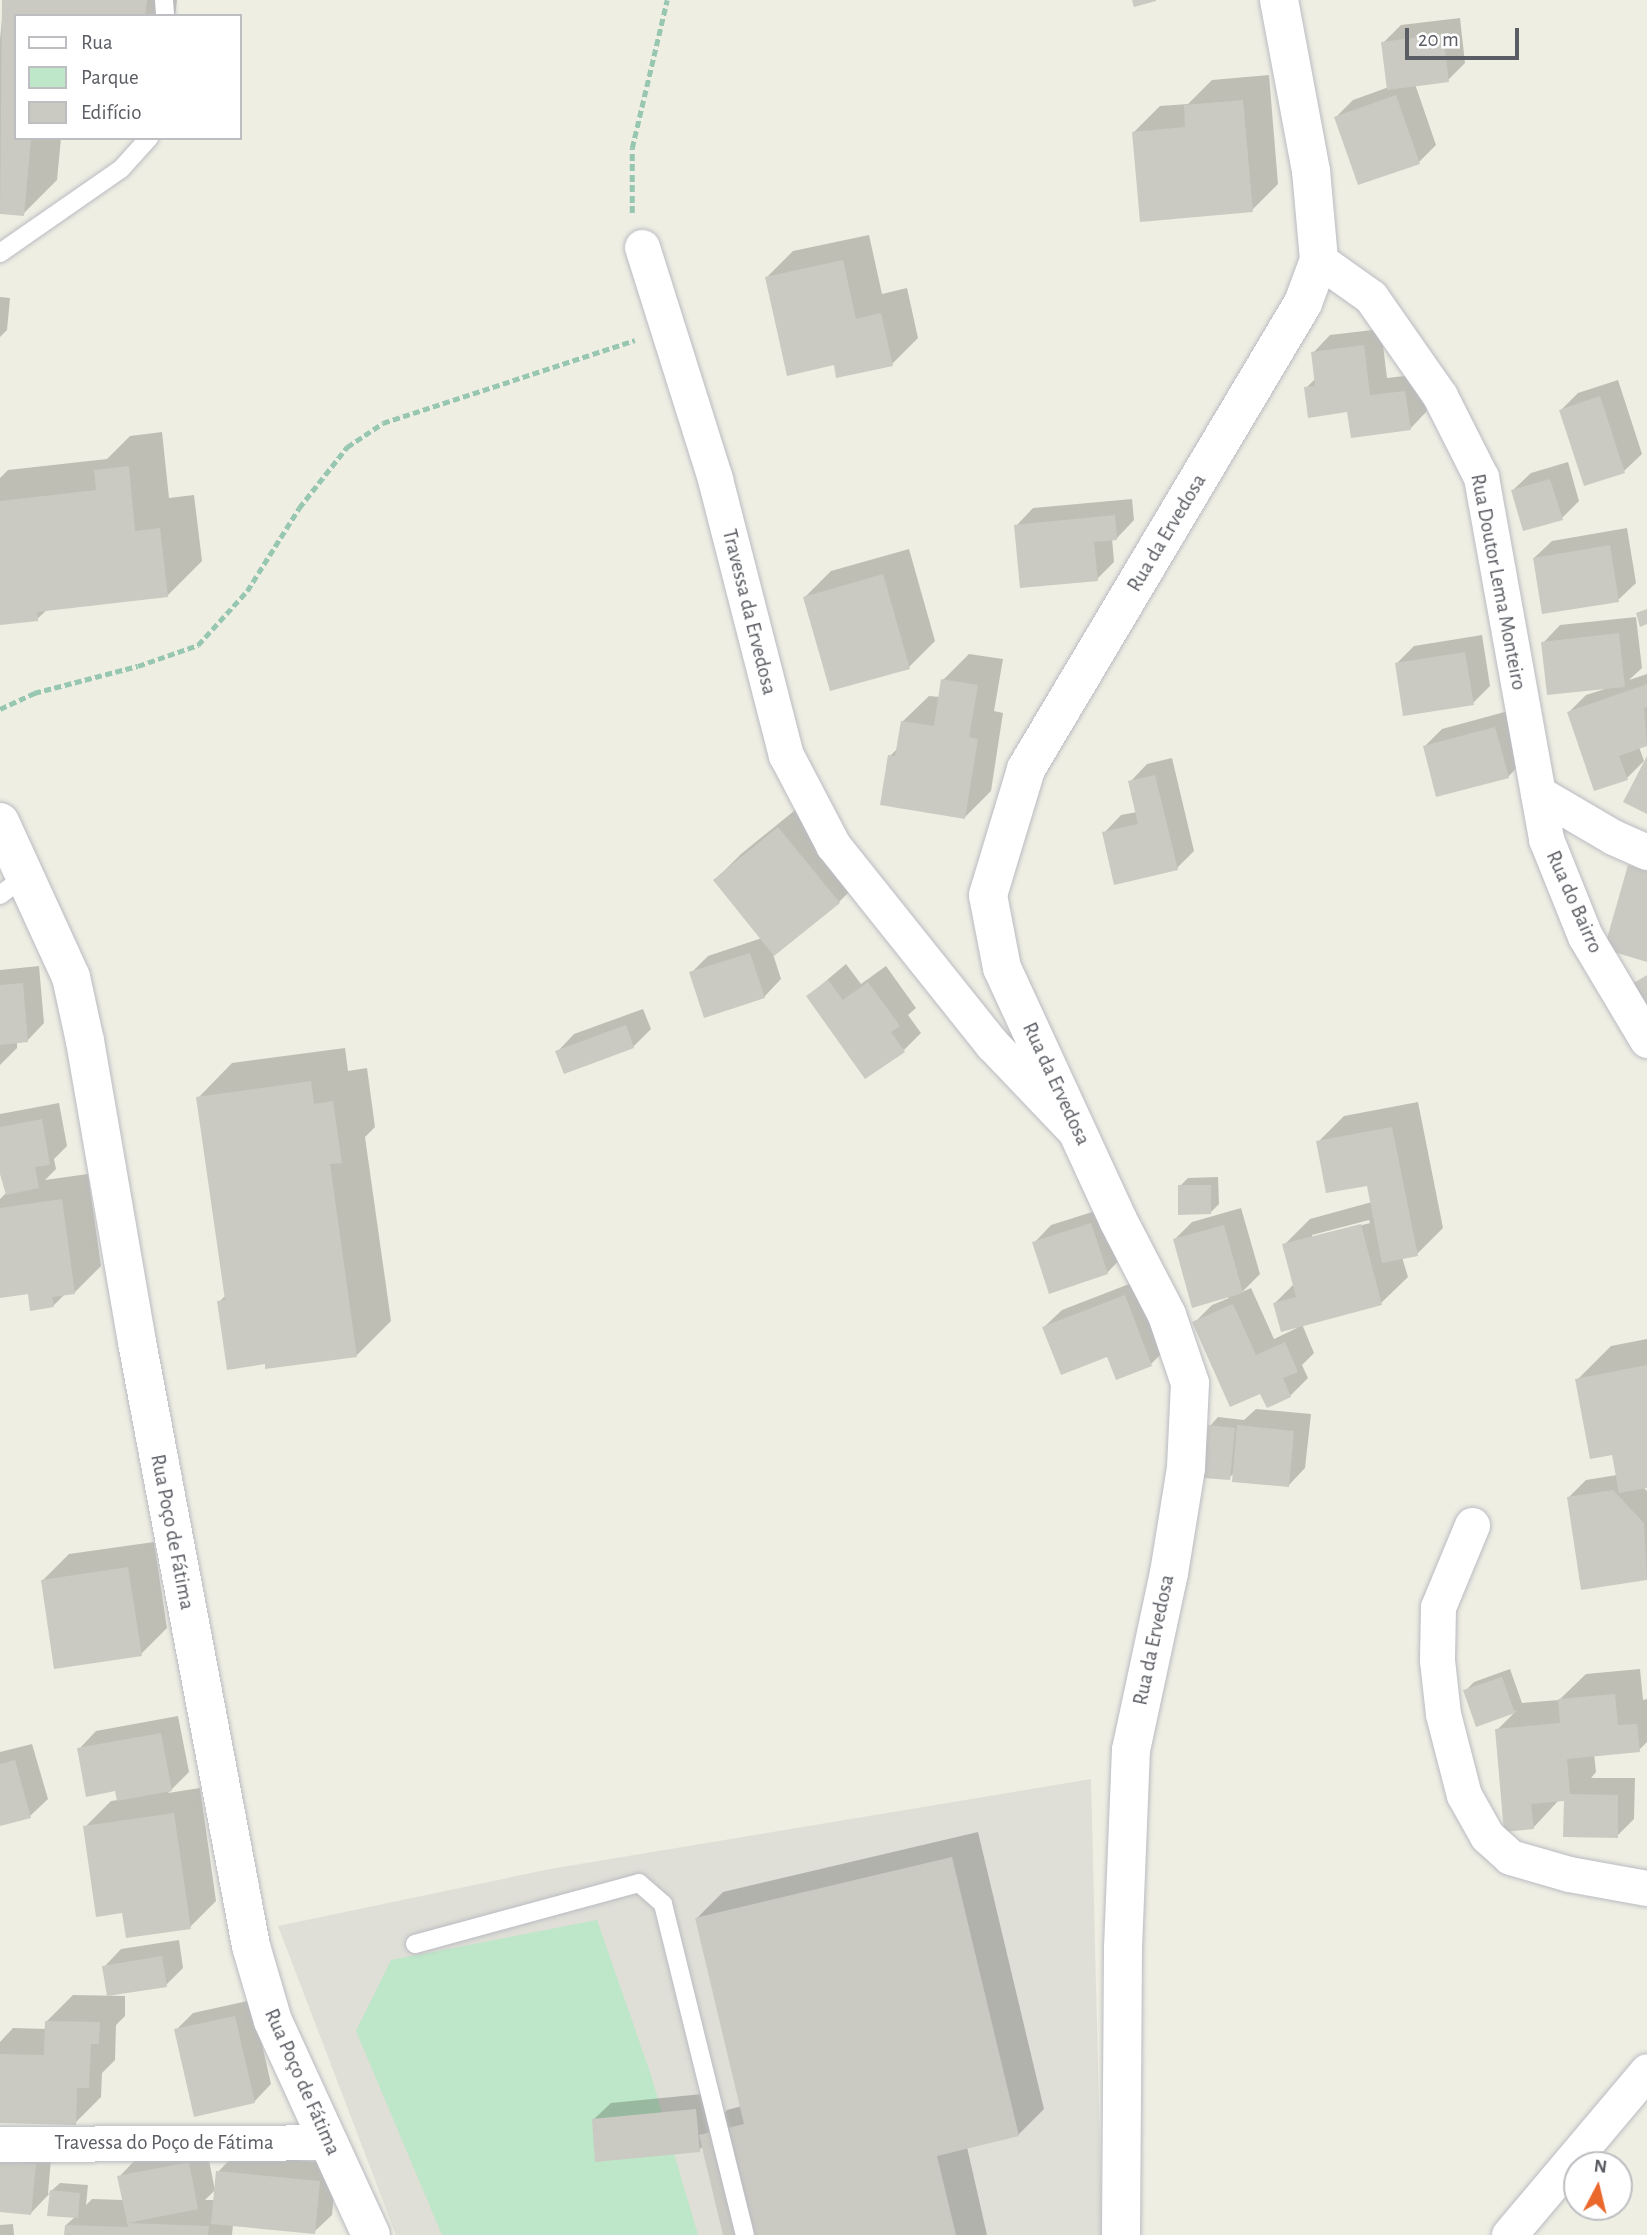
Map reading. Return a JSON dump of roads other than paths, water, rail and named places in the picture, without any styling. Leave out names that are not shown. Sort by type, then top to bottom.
[{"type":"street","name":"Rua da Ervedosa","points":[[1121,2235],[1123,1948],[1131,1749],[1169,1573],[1186,1468],[1190,1383],[1167,1315],[1118,1220],[1002,968],[988,894],[1026,769],[1303,303],[1320,260],[1311,172],[1279,0]]},
{"type":"street","name":"Travessa da Ervedosa","points":[[642,247],[666,331],[715,479],[786,755],[833,845],[992,1044],[1081,1138]]},
{"type":"street","name":"Rua Doutor Lema Monteiro","points":[[1320,260],[1371,297],[1440,396],[1481,477],[1538,793]]},
{"type":"street","points":[[1538,793],[1613,838],[1647,852]]},
{"type":"street","name":"Rua do Bairro","points":[[1538,793],[1546,839],[1585,936],[1647,1040]]},
{"type":"street","name":"Rua Poço de Fátima","points":[[0,822],[12,886],[71,977],[85,1041],[136,1342],[251,1946],[272,2021],[371,2235]]},
{"type":"street","points":[[1472,1525],[1438,1607],[1437,1660],[1443,1714],[1464,1795],[1487,1836],[1510,1857],[1569,1874],[1647,1888]]},
{"type":"street","points":[[1509,2235],[1647,2071]]},
{"type":"street","name":"Travessa do Poço de Fátima","points":[[0,2144],[328,2142]]},
{"type":"lane","points":[[0,253],[121,169],[147,140]]},
{"type":"lane","points":[[415,1944],[639,1883],[663,1904],[745,2235]]}]
